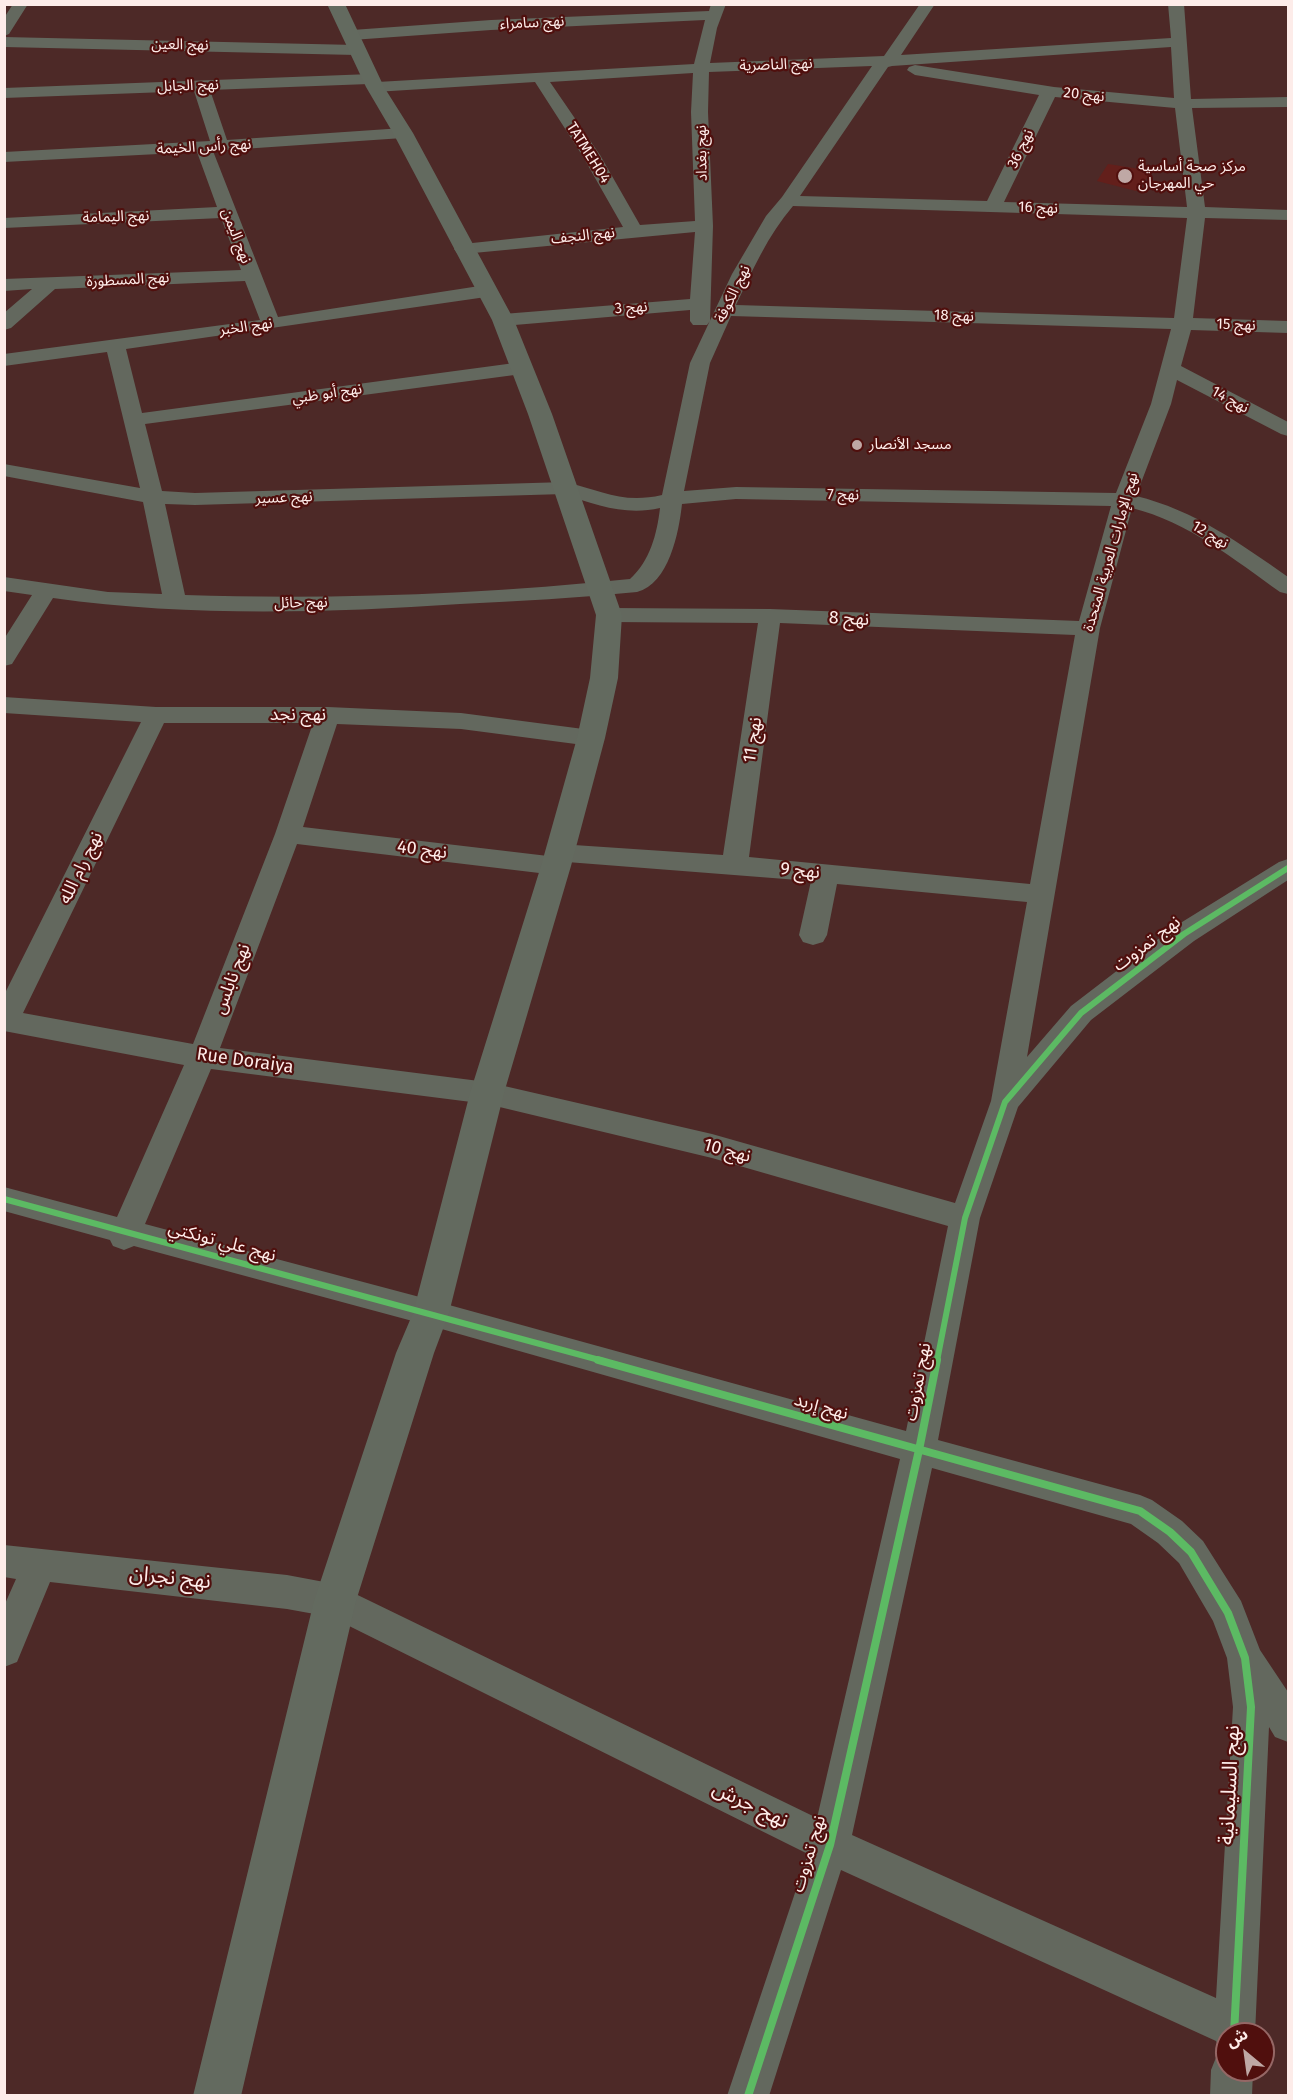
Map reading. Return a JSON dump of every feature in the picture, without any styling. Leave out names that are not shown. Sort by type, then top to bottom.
[{"type":"main road","points":[[217,2096],[335,1601],[415,1353],[431,1313],[486,1093],[558,860],[591,738],[604,678],[604,602],[566,488],[503,320],[403,133],[373,83],[336,4]]},
{"type":"street","points":[[4,31],[21,4]]},
{"type":"street","name":"نهج الكوفة","points":[[604,602],[638,585],[650,573],[668,534],[672,499],[700,363],[741,274],[776,216],[928,4]]},
{"type":"street","name":"نهج الإمارات العربية المتحدة","points":[[1005,1102],[1088,628],[1124,500],[1172,369],[1183,322],[1197,212],[1183,105],[1176,4]]},
{"type":"street","name":"نهج سامراء","points":[[354,42],[491,25],[716,10]]},
{"type":"street","name":"نهج بغداد","points":[[699,304],[704,226],[700,68],[716,10]]},
{"type":"street","name":"نهج العين","points":[[4,42],[354,42]]},
{"type":"street","name":"نهج الناصرية","points":[[373,83],[700,68],[885,63],[1177,42]]},
{"type":"street","name":"نهج 20","points":[[885,63],[973,81],[1049,92],[1183,105],[1288,102]]},
{"type":"street","name":"TATMEH04","points":[[539,77],[591,155],[634,231]]},
{"type":"street","name":"نهج الجابل","points":[[4,93],[201,85],[373,83]]},
{"type":"street","name":"نهج اليمن","points":[[201,85],[211,147],[227,212],[271,324]]},
{"type":"street","name":"نهج 36","points":[[993,207],[1049,92]]},
{"type":"street","name":"نهج رأس الخيمة","points":[[4,157],[211,147],[403,133]]},
{"type":"street","name":"نهج 16","points":[[788,201],[1288,215]]},
{"type":"street","name":"نهج اليمامة","points":[[4,223],[227,212]]},
{"type":"street","name":"نهج النجف","points":[[463,249],[704,226]]},
{"type":"street","name":"نهج المسطورة","points":[[4,285],[252,275]]},
{"type":"street","points":[[4,324],[49,284]]},
{"type":"street","name":"نهج الخبر","points":[[4,360],[271,324],[486,291]]},
{"type":"street","points":[[699,304],[700,363]]},
{"type":"street","name":"نهج 3","points":[[503,320],[699,304]]},
{"type":"street","name":"نهج 18","points":[[725,310],[1183,322]]},
{"type":"street","name":"نهج 15","points":[[1183,322],[1288,327]]},
{"type":"street","points":[[115,345],[153,497],[175,603]]},
{"type":"street","name":"نهج أبو ظبي","points":[[132,420],[522,368]]},
{"type":"street","name":"نهج 14","points":[[1172,369],[1288,430]]},
{"type":"street","name":"نهج عسير","points":[[4,470],[153,497],[255,499],[566,488]]},
{"type":"street","name":"نهج 7","points":[[566,488],[610,503],[646,505],[672,499],[736,493],[1124,500]]},
{"type":"street","name":"نهج 12","points":[[1124,500],[1148,504],[1179,517],[1207,532],[1287,584]]},
{"type":"street","name":"نهج حائل","points":[[4,584],[46,591],[175,603],[604,602]]},
{"type":"street","points":[[4,659],[46,591]]},
{"type":"street","name":"نهج 8","points":[[604,602],[770,616],[1088,628]]},
{"type":"street","name":"نهج 11","points":[[735,865],[770,616]]},
{"type":"street","name":"نهج نجد","points":[[4,705],[156,715],[328,715],[461,721],[591,738]]},
{"type":"street","name":"نهج رام الله","points":[[5,1020],[156,715]]},
{"type":"street","name":"نهج نابلس","points":[[126,1235],[202,1057],[288,834],[328,715]]},
{"type":"street","name":"نهج 40","points":[[288,834],[558,860]]},
{"type":"street","name":"نهج 9","points":[[558,860],[735,865],[1040,894]]},
{"type":"street","name":"نهج تمزوت","points":[[748,2096],[830,1845],[920,1450],[965,1218],[1005,1102],[1081,1014],[1184,934],[1288,868]]},
{"type":"street","points":[[813,935],[826,874]]},
{"type":"street","name":"Rue Doraiya","points":[[5,1020],[202,1057],[486,1093]]},
{"type":"street","name":"نهج 10","points":[[486,1093],[712,1146],[965,1218]]},
{"type":"street","name":"نهج علي تونكتي","points":[[4,1199],[126,1235],[431,1313]]},
{"type":"street","name":"نهج إربد","points":[[431,1313],[1140,1511],[1170,1532],[1191,1552]]},
{"type":"street","name":"نهج السليمانية","points":[[1191,1552],[1228,1613],[1245,1658],[1251,1707],[1234,2022]]},
{"type":"street","name":"نهج نجران","points":[[4,1560],[287,1592],[335,1601]]},
{"type":"street","points":[[4,1650],[40,1564]]},
{"type":"street","name":"نهج جرش","points":[[335,1601],[830,1845],[1215,2022]]},
{"type":"street","points":[[1245,1658],[1288,1724]]},
{"type":"shaded area","name":"مركز صحة أساسية حي المهرجان","points":[[1108,164],[1153,171],[1136,191],[1097,181]]},
{"type":"cycle path","points":[[748,2096],[830,1845],[919,1450],[965,1218],[1005,1102],[1081,1013],[1184,934],[1288,868]]},
{"type":"cycle path","points":[[4,1199],[431,1313],[1140,1511],[1170,1532],[1191,1552],[1228,1613],[1245,1658],[1251,1707],[1235,2022]]},
{"type":"place","name":"مركز صحة أساسية حي المهرجان","points":[[1125,176]]},
{"type":"place","name":"مسجد الأنصار","points":[[857,445]]}]
